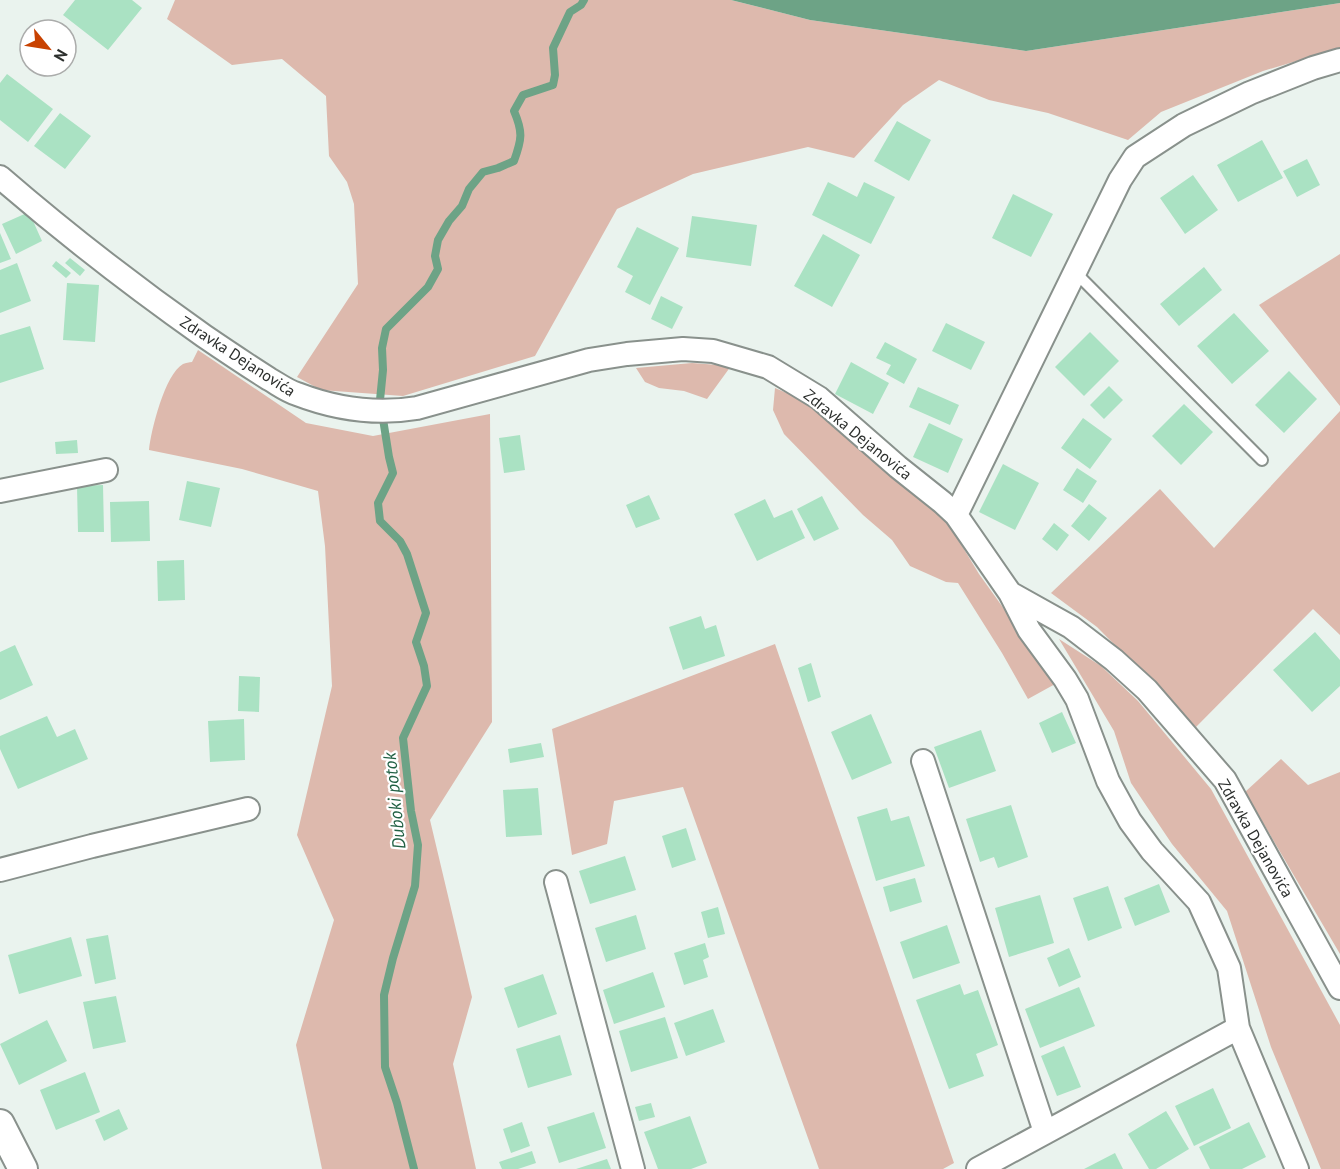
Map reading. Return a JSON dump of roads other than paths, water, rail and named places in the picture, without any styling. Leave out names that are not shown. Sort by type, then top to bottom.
[{"type":"street","points":[[956,515],[1120,180],[1135,157],[1184,125],[1231,102],[1313,68],[1340,60]]},
{"type":"street","name":"Zdravka Dejanovića","points":[[0,177],[120,276],[254,369],[294,393],[323,403],[368,412],[395,412],[417,408],[589,360],[683,349],[713,351],[768,367],[819,398],[956,515],[1010,593],[1071,627],[1114,660],[1147,690],[1225,780],[1340,988]]},
{"type":"street","points":[[0,491],[105,470]]},
{"type":"street","points":[[1010,593],[1029,630],[1077,699],[1108,781],[1130,821],[1152,852],[1199,902],[1229,968],[1238,1028],[1297,1169]]},
{"type":"street","points":[[923,761],[1045,1132]]},
{"type":"street","points":[[0,870],[248,809]]},
{"type":"street","points":[[556,882],[633,1169]]},
{"type":"street","points":[[978,1169],[1238,1028]]},
{"type":"street","points":[[0,1124],[23,1169]]},
{"type":"lane","points":[[1075,272],[1262,460]]},
{"type":"waterway","name":"Duboki potok","points":[[414,1169],[385,1067],[384,995],[415,886],[418,845],[411,811],[403,738],[427,686],[424,666],[416,642],[426,613],[407,554],[400,541],[380,521],[378,503],[393,473],[380,400],[383,370],[382,348],[386,329],[428,287],[438,269],[435,256],[438,240],[449,221],[462,206],[469,189],[483,172],[514,161],[520,136],[514,111],[523,95],[553,85],[555,75],[553,48],[570,12],[581,5],[584,0]]}]
